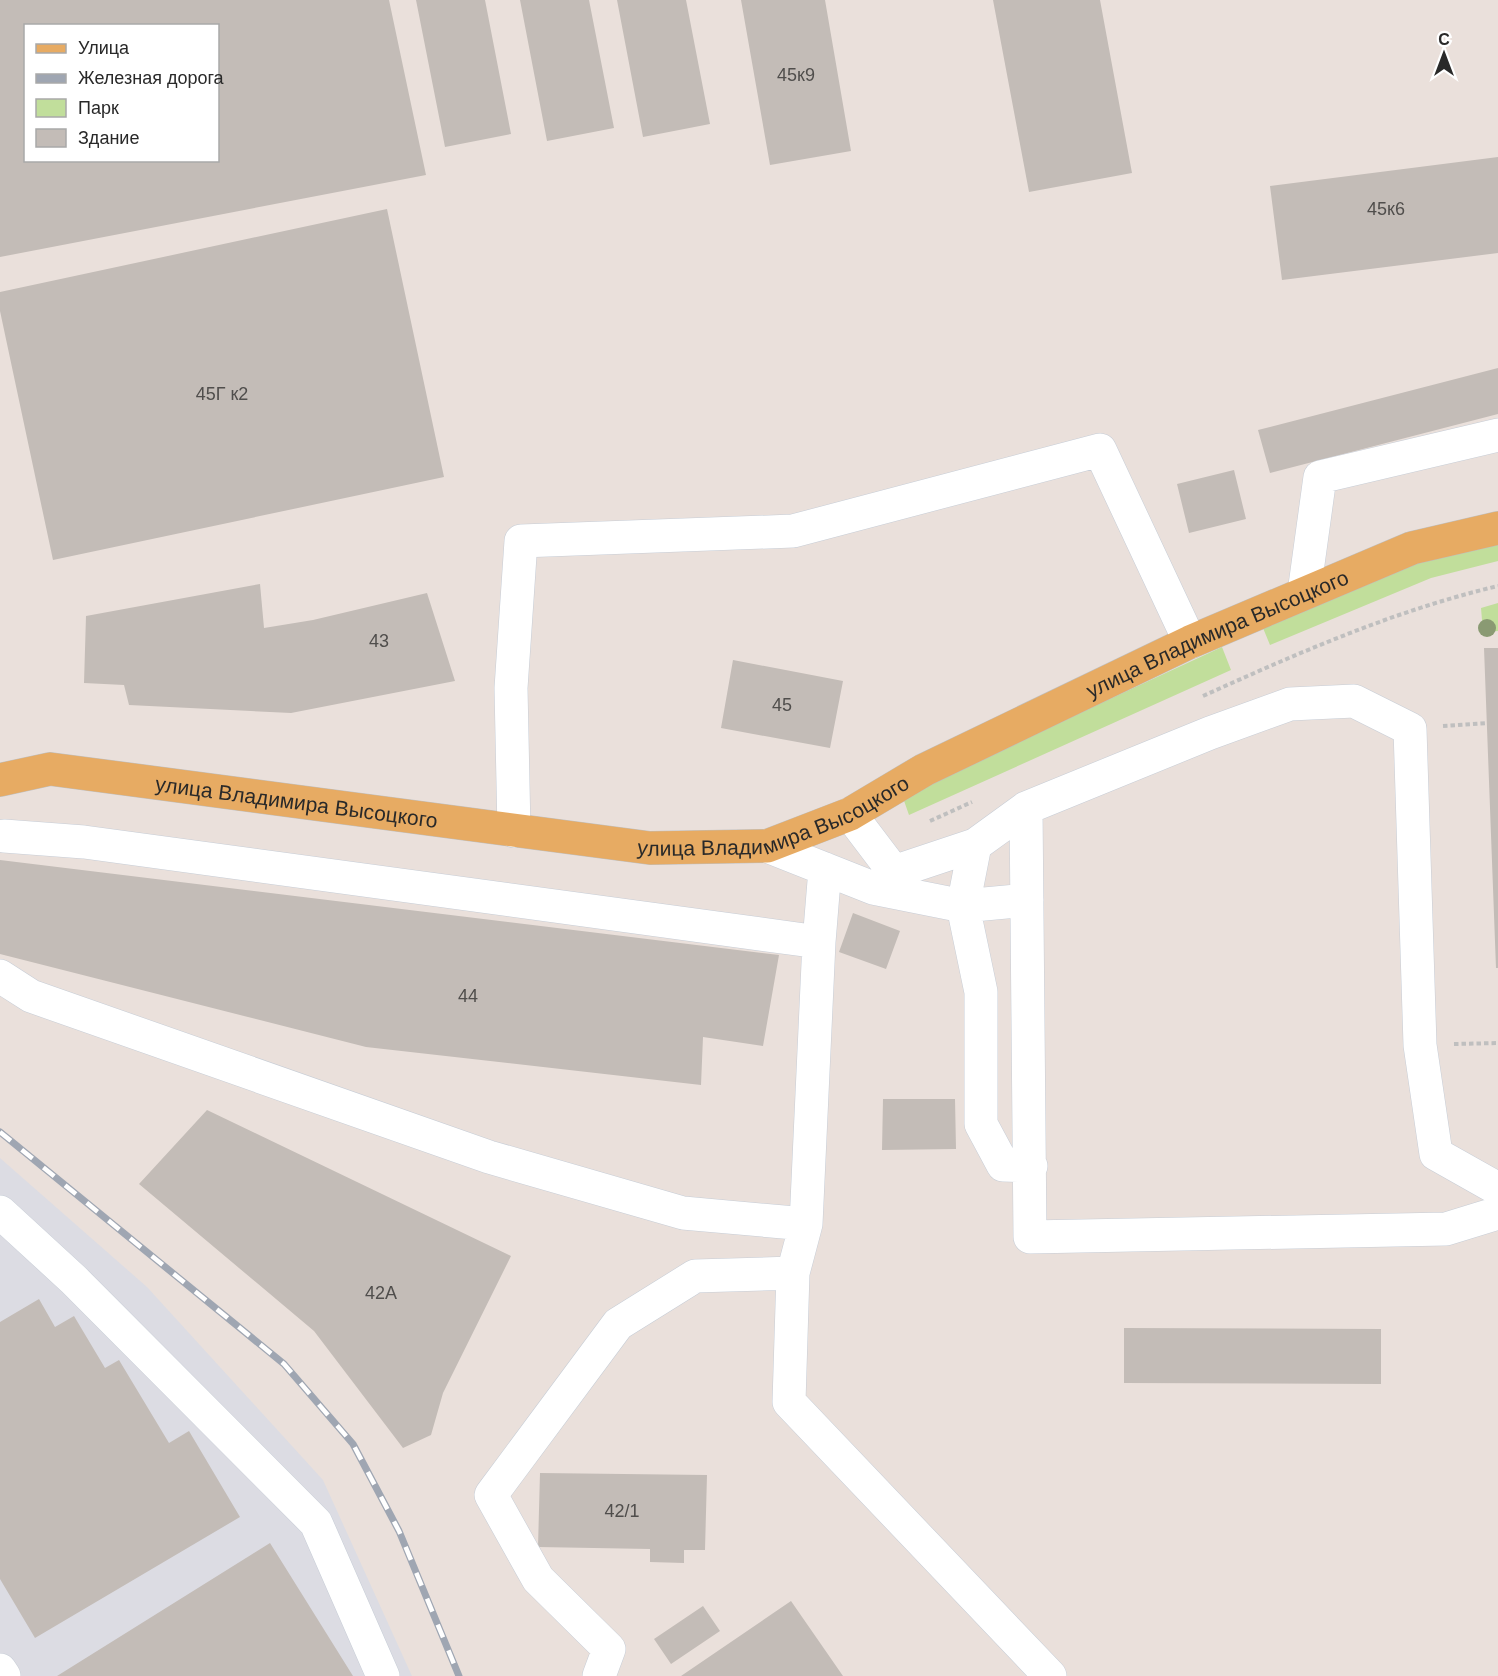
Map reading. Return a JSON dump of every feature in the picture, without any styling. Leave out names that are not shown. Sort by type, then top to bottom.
[{"type":"main road","name":"улица Владимира Высоцкого","points":[[0,780],[50,769],[650,848],[767,846],[850,814],[924,770],[1190,642],[1412,548],[1498,528]]},
{"type":"lane","points":[[1304,593],[1320,477],[1498,435]]},
{"type":"lane","points":[[514,831],[511,688],[521,541],[793,531],[1101,450],[1190,642]]},
{"type":"lane","points":[[850,814],[894,873],[975,844],[1026,808],[1210,733],[1290,704],[1354,701],[1410,729],[1420,1045],[1436,1154],[1498,1189]]},
{"type":"lane","points":[[1026,808],[1030,1237],[1446,1229],[1498,1213]]},
{"type":"lane","points":[[4,836],[96,844],[819,942]]},
{"type":"lane","points":[[975,844],[963,906],[981,993],[981,1124],[1003,1165],[1031,1166]]},
{"type":"lane","points":[[767,846],[873,888],[963,906],[1027,900]]},
{"type":"lane","points":[[825,869],[819,942],[806,1224],[793,1273],[789,1402],[1050,1676]]},
{"type":"lane","points":[[0,976],[31,996],[489,1157],[683,1213],[806,1224]]},
{"type":"lane","points":[[981,993],[1028,990]]},
{"type":"lane","points":[[981,1078],[1030,1076]]},
{"type":"lane","points":[[0,1212],[74,1280],[316,1523],[383,1676]]},
{"type":"lane","points":[[599,1676],[609,1649],[538,1579],[491,1495],[618,1324],[695,1276],[793,1273]]},
{"type":"lane","points":[[0,1670],[4,1676]]},
{"type":"path","points":[[1410,729],[1487,723]]},
{"type":"path","points":[[1420,1045],[1498,1043]]},
{"type":"shaded area","points":[[0,1158],[147,1287],[323,1480],[412,1676],[0,1676]]},
{"type":"green space","points":[[1498,544],[1498,561],[1431,578],[1270,645],[1263,628],[1420,562]]},
{"type":"green space","points":[[1498,603],[1498,631],[1483,632],[1481,608]]},
{"type":"green space","points":[[1222,647],[1231,670],[909,815],[902,795]]},
{"type":"building","points":[[0,0],[389,0],[426,175],[0,257]]},
{"type":"building","points":[[416,0],[485,0],[511,134],[445,147]]},
{"type":"building","points":[[520,0],[589,0],[614,128],[547,141]]},
{"type":"building","points":[[617,0],[686,0],[710,124],[643,137]]},
{"type":"building","points":[[741,0],[825,0],[851,151],[770,165]]},
{"type":"building","points":[[993,0],[1100,0],[1132,173],[1029,192]]},
{"type":"building","points":[[1498,157],[1498,253],[1282,280],[1270,186]]},
{"type":"building","points":[[387,209],[444,477],[53,560],[0,311],[0,292]]},
{"type":"building","points":[[1498,368],[1498,414],[1270,473],[1258,430]]},
{"type":"building","points":[[1234,470],[1246,519],[1189,533],[1177,484]]},
{"type":"building","points":[[260,584],[264,628],[313,620],[427,593],[455,681],[291,713],[129,705],[124,685],[84,683],[86,616]]},
{"type":"building","points":[[1484,648],[1498,648],[1498,968],[1496,968]]},
{"type":"building","points":[[733,660],[843,681],[830,748],[721,728]]},
{"type":"building","points":[[0,860],[779,955],[763,1046],[703,1037],[701,1085],[366,1047],[0,954]]},
{"type":"building","points":[[853,913],[900,931],[886,969],[839,952]]},
{"type":"building","points":[[883,1099],[955,1099],[956,1149],[882,1150]]},
{"type":"building","points":[[207,1110],[511,1256],[443,1393],[431,1435],[403,1448],[314,1331],[139,1184]]},
{"type":"building","points":[[39,1299],[55,1327],[74,1316],[105,1368],[119,1360],[169,1443],[189,1431],[240,1517],[35,1638],[0,1579],[0,1322]]},
{"type":"building","points":[[1124,1328],[1381,1329],[1381,1384],[1124,1383]]},
{"type":"building","points":[[540,1473],[707,1475],[705,1550],[684,1550],[684,1563],[650,1562],[650,1549],[538,1547]]},
{"type":"building","points":[[270,1543],[353,1676],[57,1676]]},
{"type":"building","points":[[791,1601],[843,1676],[681,1676]]},
{"type":"building","points":[[703,1606],[720,1631],[671,1664],[654,1639]]},
{"type":"railway","points":[[0,1132],[284,1364],[353,1444],[399,1531],[459,1676]]}]
